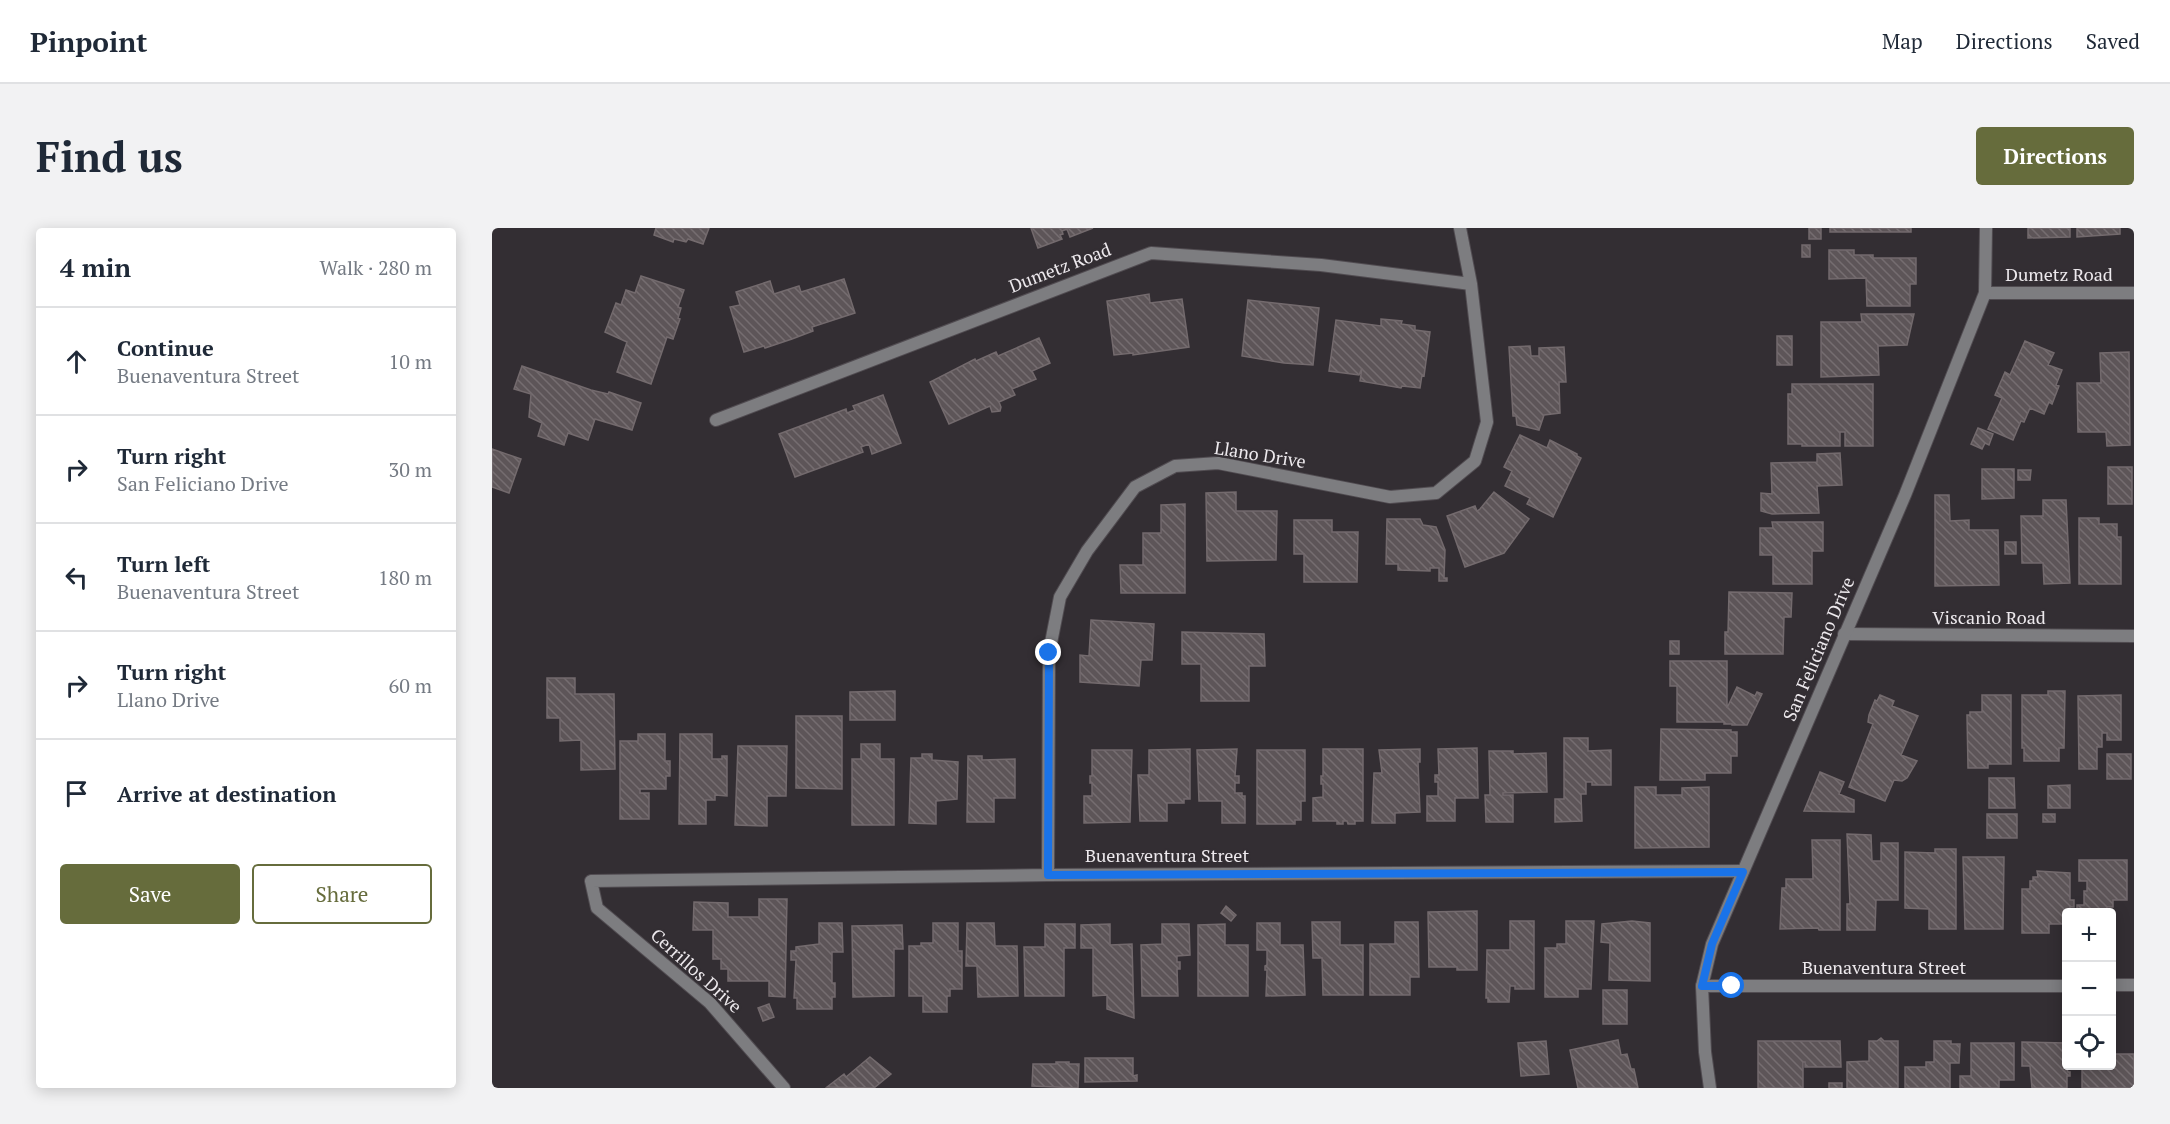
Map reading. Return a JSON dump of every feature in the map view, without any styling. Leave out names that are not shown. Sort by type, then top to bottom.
[{"type":"street","name":"Llano Drive","points":[[1048,875],[1049,653],[1060,597],[1087,551],[1135,488],[1175,466],[1218,463],[1390,497],[1436,493],[1475,461],[1487,422],[1471,284],[1460,228]]},
{"type":"street","name":"San Feliciano Drive","points":[[1710,1088],[1705,1052],[1702,986],[1712,944],[1905,495],[1985,293],[1986,228]]},
{"type":"street","name":"Dumetz Road","points":[[716,420],[1151,253],[1321,265],[1471,284]]},
{"type":"street","name":"Dumetz Road","points":[[1985,293],[2134,293]]},
{"type":"street","name":"Viscanio Road","points":[[1844,634],[2134,636]]},
{"type":"street","name":"Buenaventura Street","points":[[591,881],[1048,875],[1743,872]]},
{"type":"street","name":"Cerrillos Drive","points":[[591,881],[597,908],[710,1003],[784,1088]]},
{"type":"street","points":[[2116,986],[2134,985]]},
{"type":"street","name":"Buenaventura Street","points":[[1702,986],[2062,986]]},
{"type":"building","points":[[656,228],[709,228],[703,244],[688,239],[686,242],[674,239],[673,242],[654,235]]},
{"type":"building","points":[[1031,228],[1093,228],[1070,237],[1067,229],[1060,235],[1062,239],[1038,248]]},
{"type":"building","points":[[1809,228],[1821,228],[1821,239],[1809,239]]},
{"type":"building","points":[[1830,228],[1911,228],[1911,232],[1830,232]]},
{"type":"building","points":[[2028,228],[2070,228],[2070,237],[2028,238]]},
{"type":"building","points":[[2077,228],[2120,228],[2120,234],[2077,237]]},
{"type":"building","points":[[1802,245],[1810,245],[1810,257],[1802,257]]},
{"type":"building","points":[[1829,250],[1854,250],[1854,255],[1873,255],[1873,258],[1916,258],[1916,284],[1910,284],[1910,306],[1867,306],[1866,278],[1829,279]]},
{"type":"building","points":[[641,276],[684,290],[678,307],[681,308],[678,318],[680,319],[673,339],[667,337],[651,384],[617,372],[627,342],[605,332],[616,303],[621,305],[626,290],[635,293]]},
{"type":"building","points":[[844,279],[855,313],[812,327],[813,331],[792,339],[744,352],[730,307],[740,305],[736,292],[770,281],[774,294],[799,286],[801,292]]},
{"type":"building","points":[[1149,294],[1150,303],[1182,299],[1189,347],[1133,355],[1133,353],[1114,355],[1107,301]]},
{"type":"building","points":[[1248,300],[1319,308],[1313,365],[1242,356]]},
{"type":"building","points":[[1861,314],[1914,314],[1907,345],[1878,346],[1879,375],[1821,377],[1821,322],[1862,322]]},
{"type":"building","points":[[1381,319],[1402,321],[1401,324],[1415,326],[1415,330],[1430,332],[1424,376],[1422,375],[1420,388],[1402,386],[1401,388],[1360,381],[1362,368],[1359,375],[1329,371],[1336,320],[1381,326]]},
{"type":"building","points":[[1777,336],[1792,336],[1792,365],[1777,365]]},
{"type":"building","points":[[1039,338],[1050,363],[1032,371],[1036,379],[1012,389],[1015,395],[999,402],[1000,411],[992,412],[990,406],[949,424],[930,382],[975,359],[976,361],[996,352],[998,356]]},
{"type":"building","points":[[2025,341],[2054,353],[2048,365],[2062,370],[2052,404],[2049,402],[2044,414],[2030,408],[2024,422],[2021,421],[2013,440],[1988,429],[2002,398],[1995,395],[2005,372],[2010,375]]},
{"type":"building","points":[[1530,346],[1531,356],[1539,356],[1539,348],[1564,347],[1566,382],[1559,382],[1560,413],[1544,415],[1539,430],[1517,425],[1516,416],[1513,416],[1509,347]]},
{"type":"building","points":[[2129,352],[2130,445],[2107,446],[2106,432],[2078,432],[2077,383],[2101,383],[2100,353]]},
{"type":"building","points":[[522,366],[591,390],[608,394],[609,392],[641,403],[632,430],[595,419],[588,440],[568,433],[564,445],[538,436],[542,423],[529,417],[531,394],[514,389]]},
{"type":"building","points":[[1792,384],[1873,384],[1873,446],[1845,446],[1845,432],[1840,432],[1840,446],[1788,444],[1788,394],[1792,394]]},
{"type":"building","points":[[883,395],[901,443],[872,454],[869,444],[861,447],[863,452],[795,477],[779,434],[846,409],[847,413],[855,410],[853,406]]},
{"type":"building","points":[[1978,428],[1993,434],[1989,445],[1985,443],[1982,449],[1971,444]]},
{"type":"building","points":[[1520,435],[1547,448],[1550,440],[1581,458],[1553,517],[1527,504],[1530,498],[1505,486],[1512,471],[1504,467]]},
{"type":"building","points":[[492,449],[521,459],[509,493],[492,487]]},
{"type":"building","points":[[1840,453],[1842,485],[1817,486],[1819,513],[1772,514],[1761,511],[1761,493],[1772,494],[1771,463],[1817,462],[1817,454]]},
{"type":"building","points":[[2108,467],[2132,467],[2132,504],[2108,504]]},
{"type":"building","points":[[1982,469],[2014,469],[2014,498],[1982,499]]},
{"type":"building","points":[[2018,470],[2031,470],[2030,480],[2018,480]]},
{"type":"building","points":[[1236,492],[1236,511],[1277,511],[1276,560],[1207,561],[1206,493]]},
{"type":"building","points":[[1494,492],[1529,519],[1504,553],[1465,567],[1447,516],[1475,506],[1477,511]]},
{"type":"building","points":[[1935,495],[1949,495],[1950,521],[1969,520],[1969,530],[1998,530],[1999,585],[1935,586]]},
{"type":"building","points":[[2043,500],[2066,500],[2070,583],[2044,584],[2043,563],[2022,563],[2021,516],[2043,516]]},
{"type":"building","points":[[1185,504],[1185,593],[1121,593],[1120,565],[1143,565],[1143,533],[1161,533],[1161,505]]},
{"type":"building","points":[[2079,518],[2099,518],[2099,524],[2117,524],[2117,537],[2121,537],[2121,584],[2079,584]]},
{"type":"building","points":[[1387,519],[1420,519],[1423,525],[1436,527],[1445,550],[1444,578],[1447,578],[1447,581],[1439,581],[1439,568],[1430,568],[1430,571],[1398,570],[1398,564],[1386,564]]},
{"type":"building","points":[[1294,520],[1332,520],[1332,532],[1358,532],[1357,582],[1304,582],[1304,554],[1294,554]]},
{"type":"building","points":[[1772,522],[1823,522],[1823,551],[1812,551],[1812,584],[1773,584],[1773,555],[1760,555],[1760,528],[1773,528]]},
{"type":"building","points":[[2005,542],[2016,542],[2016,554],[2005,554]]},
{"type":"building","points":[[1729,592],[1792,593],[1791,617],[1784,617],[1783,654],[1725,654]]},
{"type":"building","points":[[1091,620],[1154,624],[1152,660],[1141,660],[1139,686],[1080,682],[1080,655],[1089,656]]},
{"type":"building","points":[[1182,632],[1264,634],[1265,666],[1249,666],[1249,701],[1201,701],[1201,664],[1182,664]]},
{"type":"building","points":[[1670,641],[1679,641],[1679,654],[1670,654]]},
{"type":"building","points":[[1670,661],[1727,661],[1727,708],[1737,687],[1755,696],[1757,692],[1762,694],[1747,725],[1724,724],[1724,722],[1677,722],[1677,686],[1670,686]]},
{"type":"building","points":[[547,678],[575,678],[575,694],[614,694],[615,769],[581,770],[581,740],[560,741],[560,718],[547,718]]},
{"type":"building","points":[[895,691],[895,720],[850,720],[850,692]]},
{"type":"building","points":[[2048,691],[2065,691],[2064,748],[2059,748],[2059,761],[2024,761],[2022,695],[2048,695]]},
{"type":"building","points":[[1880,695],[1894,701],[1892,706],[1918,716],[1901,755],[1917,761],[1907,778],[1902,781],[1894,780],[1885,801],[1849,787],[1873,724],[1868,722],[1869,715],[1875,700],[1877,701]]},
{"type":"building","points":[[1982,695],[2011,695],[2011,764],[1988,764],[1988,768],[1968,768],[1967,715],[1970,715],[1970,712],[1982,712]]},
{"type":"building","points":[[2121,695],[2121,740],[2107,740],[2107,733],[2102,733],[2102,747],[2097,747],[2097,769],[2079,769],[2078,696]]},
{"type":"building","points":[[796,716],[842,716],[842,789],[796,788]]},
{"type":"building","points":[[1661,729],[1737,732],[1737,756],[1731,756],[1731,773],[1705,773],[1705,780],[1660,780]]},
{"type":"building","points":[[638,734],[665,734],[665,761],[670,761],[670,776],[666,776],[666,789],[640,789],[640,793],[649,793],[649,819],[620,819],[620,741],[638,741]]},
{"type":"building","points":[[680,734],[712,734],[712,759],[722,759],[722,756],[727,756],[727,796],[715,795],[715,800],[706,800],[706,824],[679,824]]},
{"type":"building","points":[[1564,738],[1588,738],[1588,751],[1611,750],[1611,785],[1592,785],[1592,782],[1586,782],[1586,794],[1581,794],[1582,821],[1555,822],[1555,799],[1564,799]]},
{"type":"building","points":[[861,744],[880,744],[880,759],[894,759],[894,825],[852,825],[852,759],[861,759]]},
{"type":"building","points":[[738,746],[787,746],[786,796],[767,796],[767,826],[735,825]]},
{"type":"building","points":[[1477,748],[1478,798],[1455,798],[1455,821],[1427,821],[1427,796],[1438,796],[1438,782],[1435,782],[1435,775],[1439,775],[1438,749]]},
{"type":"building","points":[[1190,749],[1190,799],[1184,799],[1184,803],[1167,803],[1167,821],[1140,821],[1138,775],[1149,775],[1149,750]]},
{"type":"building","points":[[1237,749],[1235,776],[1239,776],[1239,783],[1235,783],[1235,793],[1242,793],[1242,796],[1245,796],[1245,823],[1222,823],[1222,801],[1199,801],[1197,750]]},
{"type":"building","points":[[1323,749],[1363,749],[1363,821],[1348,824],[1347,821],[1343,821],[1343,824],[1337,824],[1337,821],[1313,821],[1313,798],[1323,797],[1321,776],[1323,776]]},
{"type":"building","points":[[1420,749],[1420,762],[1418,762],[1420,812],[1395,813],[1395,823],[1372,823],[1374,773],[1382,773],[1379,750]]},
{"type":"building","points":[[1092,750],[1132,750],[1130,822],[1084,823],[1084,796],[1092,796],[1090,776],[1092,776]]},
{"type":"building","points":[[1257,750],[1305,750],[1305,801],[1301,801],[1301,820],[1295,820],[1295,824],[1257,824]]},
{"type":"building","points":[[1489,751],[1513,751],[1513,754],[1546,753],[1547,792],[1503,793],[1503,795],[1513,795],[1513,822],[1486,822],[1485,795],[1490,795]]},
{"type":"building","points":[[922,754],[932,754],[932,760],[958,762],[957,799],[936,801],[936,824],[909,823],[911,758],[922,758]]},
{"type":"building","points":[[2107,754],[2131,754],[2131,779],[2107,779]]},
{"type":"building","points":[[968,756],[982,756],[982,760],[1015,759],[1015,798],[994,798],[994,822],[967,822]]},
{"type":"building","points":[[1820,772],[1844,782],[1839,794],[1854,800],[1854,812],[1804,811]]},
{"type":"building","points":[[1989,778],[2014,778],[2015,808],[1989,808]]},
{"type":"building","points":[[2070,785],[2070,808],[2048,808],[2048,786]]},
{"type":"building","points":[[1635,787],[1656,787],[1656,795],[1682,795],[1682,788],[1709,787],[1709,847],[1635,848]]},
{"type":"building","points":[[1987,814],[2017,814],[2017,838],[1987,838]]},
{"type":"building","points":[[2043,814],[2055,814],[2055,822],[2043,822]]},
{"type":"building","points":[[1847,834],[1871,835],[1872,861],[1881,861],[1881,843],[1898,843],[1898,900],[1876,900],[1875,930],[1847,930],[1847,904],[1850,904]]},
{"type":"building","points":[[1812,840],[1840,840],[1840,930],[1780,929],[1782,888],[1786,888],[1786,879],[1813,879]]},
{"type":"building","points":[[1935,849],[1956,849],[1956,929],[1929,929],[1929,909],[1905,908],[1905,852],[1935,853]]},
{"type":"building","points":[[1963,857],[2004,857],[2003,929],[1965,929]]},
{"type":"building","points":[[2079,860],[2127,860],[2127,900],[2113,900],[2113,907],[2077,908],[2077,905],[2084,905],[2084,891],[2087,891],[2087,881],[2079,881]]},
{"type":"building","points":[[2037,871],[2070,873],[2070,900],[2074,900],[2074,907],[2062,908],[2062,924],[2049,924],[2049,933],[2022,933],[2022,889],[2030,889],[2030,881],[2033,881],[2033,877],[2038,877]]},
{"type":"building","points":[[759,899],[787,899],[785,997],[769,996],[769,981],[728,981],[728,969],[721,969],[721,959],[713,959],[713,930],[693,930],[694,902],[728,903],[728,917],[759,917]]},
{"type":"building","points":[[1226,906],[1236,915],[1231,921],[1221,913]]},
{"type":"building","points":[[1477,911],[1477,970],[1429,967],[1428,912]]},
{"type":"building","points":[[1510,921],[1534,921],[1534,989],[1515,989],[1515,986],[1510,986],[1509,1002],[1488,1002],[1486,998],[1487,950],[1510,950]]},
{"type":"building","points":[[1566,921],[1594,921],[1591,989],[1578,989],[1578,997],[1545,997],[1545,948],[1557,948],[1557,944],[1566,944]]},
{"type":"building","points":[[1632,921],[1650,923],[1650,981],[1609,980],[1610,943],[1601,942],[1602,924]]},
{"type":"building","points":[[1312,922],[1340,922],[1340,945],[1363,945],[1363,995],[1323,995],[1322,958],[1313,958]]},
{"type":"building","points":[[1395,922],[1418,922],[1419,977],[1410,977],[1410,995],[1370,995],[1370,944],[1395,944]]},
{"type":"building","points":[[819,923],[842,923],[843,952],[832,952],[832,983],[835,983],[835,997],[832,997],[832,1009],[797,1009],[797,998],[794,998],[796,960],[791,960],[791,951],[796,951],[796,947],[819,944]]},
{"type":"building","points":[[933,923],[958,923],[958,951],[962,951],[962,989],[950,989],[950,996],[947,996],[947,1012],[923,1012],[923,996],[909,996],[909,946],[933,943]]},
{"type":"building","points":[[967,923],[994,923],[995,946],[1017,946],[1018,996],[978,997],[977,966],[966,966]]},
{"type":"building","points":[[1257,923],[1280,923],[1280,945],[1303,945],[1305,995],[1266,996],[1267,950],[1257,950]]},
{"type":"building","points":[[1045,924],[1075,924],[1075,948],[1064,948],[1064,996],[1025,996],[1024,947],[1045,947]]},
{"type":"building","points":[[1110,924],[1110,945],[1132,944],[1134,1018],[1107,1009],[1107,995],[1093,996],[1093,948],[1081,948],[1081,925]]},
{"type":"building","points":[[1162,924],[1189,924],[1190,955],[1177,956],[1177,962],[1180,962],[1180,969],[1177,969],[1178,996],[1142,996],[1141,945],[1162,944]]},
{"type":"building","points":[[1225,924],[1225,945],[1248,945],[1248,996],[1198,996],[1198,925]]},
{"type":"building","points":[[902,925],[903,949],[894,949],[894,996],[853,997],[852,926]]},
{"type":"building","points":[[1603,990],[1627,990],[1627,1024],[1603,1024]]},
{"type":"building","points":[[769,1004],[774,1017],[763,1021],[758,1008]]},
{"type":"building","points":[[1881,1038],[1884,1041],[1898,1041],[1898,1088],[1847,1088],[1847,1062],[1869,1061],[1869,1041],[1877,1041]]},
{"type":"building","points":[[1618,1040],[1621,1055],[1627,1054],[1631,1069],[1634,1069],[1638,1088],[1578,1088],[1570,1050]]},
{"type":"building","points":[[1546,1041],[1549,1074],[1521,1076],[1518,1043]]},
{"type":"building","points":[[1758,1041],[1840,1041],[1841,1067],[1805,1067],[1805,1062],[1803,1062],[1803,1088],[1758,1088]]},
{"type":"building","points":[[1934,1041],[1951,1041],[1951,1044],[1960,1044],[1959,1063],[1950,1063],[1950,1088],[1905,1088],[1905,1067],[1926,1067],[1926,1062],[1934,1062]]},
{"type":"building","points":[[2022,1042],[2062,1043],[2062,1070],[2070,1072],[2070,1076],[2067,1076],[2067,1088],[2032,1088],[2030,1066],[2022,1066]]},
{"type":"building","points":[[1971,1043],[2014,1043],[2014,1080],[1999,1080],[1999,1088],[1960,1088],[1960,1076],[1971,1076]]},
{"type":"building","points":[[2116,1054],[2134,1054],[2134,1088],[2082,1088],[2082,1070],[2116,1070]]},
{"type":"building","points":[[870,1057],[891,1074],[874,1088],[827,1087],[844,1074],[846,1077]]},
{"type":"building","points":[[1085,1058],[1133,1058],[1133,1076],[1137,1075],[1137,1081],[1085,1082]]},
{"type":"building","points":[[1056,1062],[1079,1064],[1078,1088],[1032,1086],[1033,1064],[1056,1064]]},
{"type":"building","points":[[1829,1083],[1842,1083],[1842,1088],[1829,1088]]},
{"type":"route","points":[[1049,653],[1048,875],[1743,872],[1712,944],[1702,986],[1732,986]]}]
